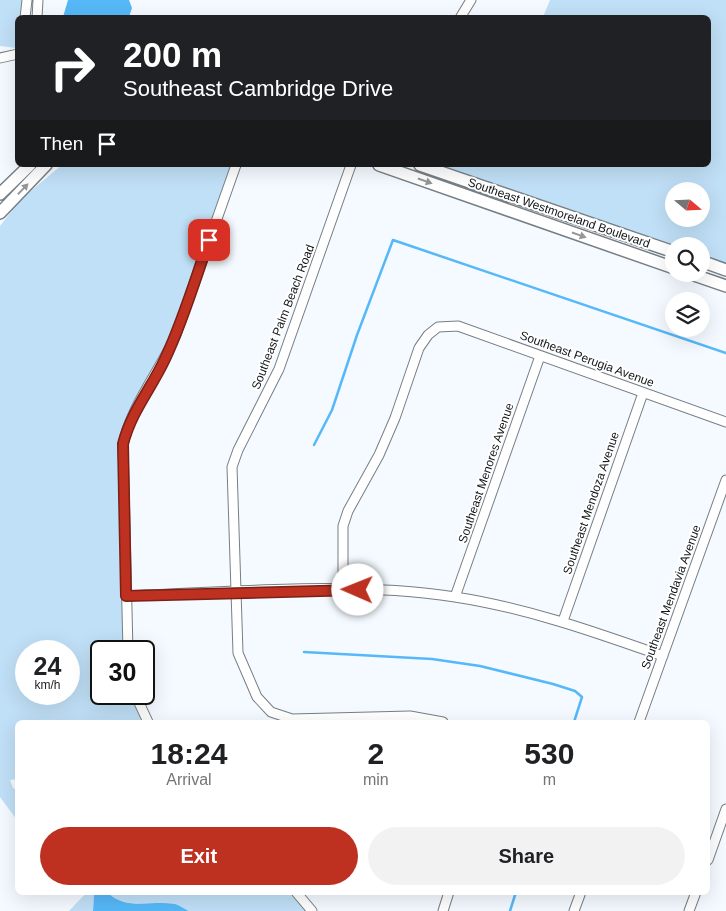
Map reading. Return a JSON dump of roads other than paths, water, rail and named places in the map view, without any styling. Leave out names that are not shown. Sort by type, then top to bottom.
[{"type":"street","points":[[25,15],[27,0]]},
{"type":"street","points":[[37,15],[38,0]]},
{"type":"street","points":[[462,15],[471,0]]},
{"type":"street","points":[[0,58],[15,55]]},
{"type":"street","points":[[0,194],[28,167]]},
{"type":"street","points":[[0,213],[44,167]]},
{"type":"street","points":[[128,640],[123,444],[128,426],[164,361],[176,334],[235,167]]},
{"type":"street","name":"Southeast Palm Beach Road","points":[[350,167],[279,369],[238,450],[232,467],[238,653],[257,697],[271,712],[292,719],[410,716],[432,720]]},
{"type":"street","name":"Southeast Westmoreland Boulevard","points":[[386,167],[665,265]]},
{"type":"street","name":"Southeast Westmoreland Boulevard","points":[[426,167],[665,249]]},
{"type":"street","points":[[710,264],[726,270]]},
{"type":"street","points":[[710,281],[726,286]]},
{"type":"street","name":"Southeast Perugia Avenue","points":[[343,590],[343,526],[348,511],[380,455],[419,348],[428,335],[438,327],[458,326],[726,422]]},
{"type":"street","name":"Southeast Menores Avenue","points":[[455,597],[540,356]]},
{"type":"street","name":"Southeast Mendoza Avenue","points":[[563,621],[643,393]]},
{"type":"street","name":"Southeast Mendavia Avenue","points":[[640,720],[726,480]]},
{"type":"street","points":[[126,596],[343,590],[404,592],[455,597],[563,621],[663,656]]},
{"type":"street","points":[[140,705],[147,720]]},
{"type":"street","points":[[710,854],[726,809]]},
{"type":"street","points":[[299,895],[312,911]]},
{"type":"street","points":[[443,911],[447,895]]},
{"type":"street","points":[[574,911],[579,895]]},
{"type":"street","points":[[689,911],[695,895]]},
{"type":"water","points":[[68,0],[129,0],[132,8],[130,15],[64,15]]},
{"type":"water","points":[[94,895],[111,895],[123,902],[175,904],[189,911],[93,911]]},
{"type":"waterway","points":[[314,445],[332,410],[357,335],[393,240],[726,353]]},
{"type":"waterway","points":[[304,652],[432,659],[480,666],[553,684],[575,691],[582,697],[575,720]]},
{"type":"waterway","points":[[510,911],[515,895]]}]
